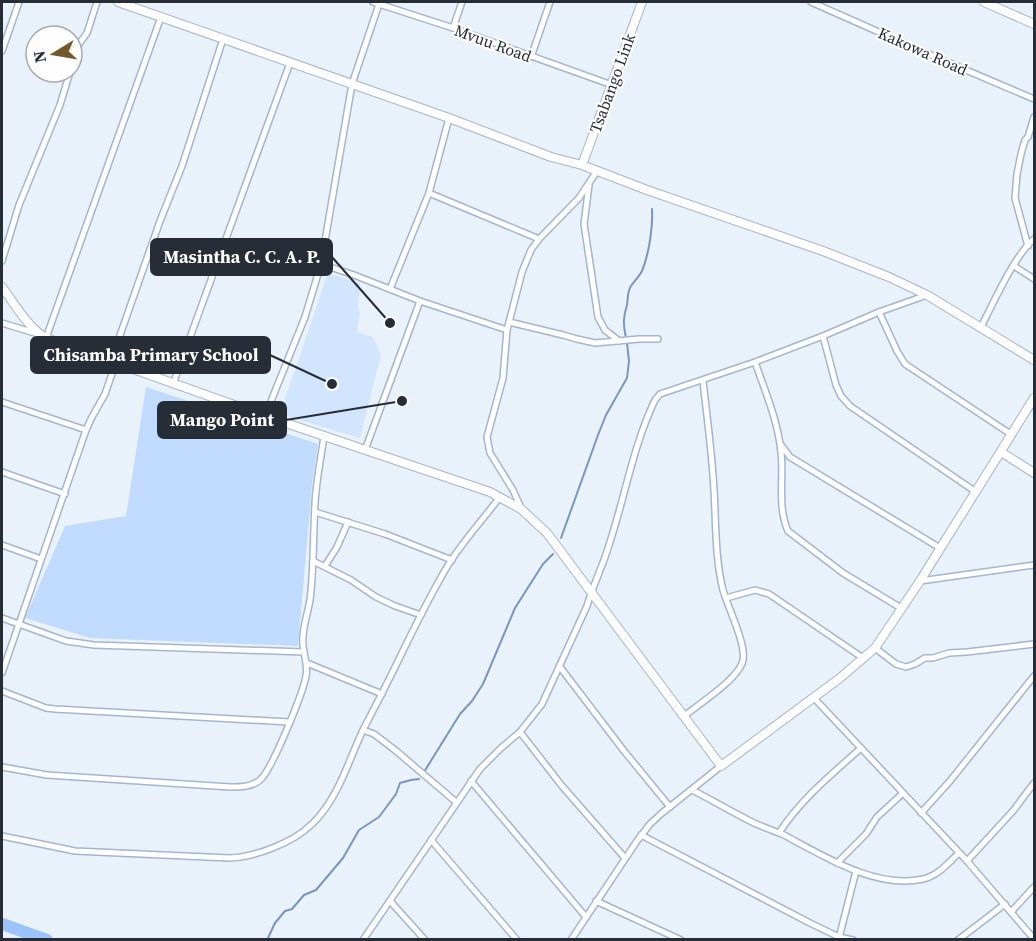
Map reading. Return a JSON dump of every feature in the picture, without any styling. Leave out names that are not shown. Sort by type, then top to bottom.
[{"type":"street","points":[[2,51],[19,2]]},
{"type":"street","points":[[84,37],[97,2]]},
{"type":"street","points":[[118,2],[449,118],[551,157],[582,165],[823,251],[927,295],[1035,360]]},
{"type":"street","points":[[453,28],[462,2]]},
{"type":"street","points":[[531,57],[550,2]]},
{"type":"street","name":"Tsabango Link","points":[[582,165],[642,2]]},
{"type":"street","name":"Kakowa Road","points":[[811,2],[1035,99]]},
{"type":"street","points":[[984,2],[1035,24]]},
{"type":"street","points":[[265,416],[305,317],[321,264],[352,84],[376,3]]},
{"type":"street","name":"Mvuu Road","points":[[376,3],[612,85]]},
{"type":"street","points":[[43,336],[161,17]]},
{"type":"street","points":[[2,673],[86,430],[105,394],[113,362],[160,221],[182,166],[223,39]]},
{"type":"street","points":[[173,384],[290,63]]},
{"type":"street","points":[[2,261],[19,205],[66,84]]},
{"type":"street","points":[[1028,246],[1015,198],[1023,147],[1035,117]]},
{"type":"street","points":[[390,289],[429,193],[449,118]]},
{"type":"street","points":[[521,509],[513,490],[490,453],[487,437],[503,378],[508,322],[522,272],[531,250],[579,198],[597,171]]},
{"type":"street","points":[[590,180],[584,224],[595,301],[598,317],[604,330],[619,341]]},
{"type":"street","points":[[429,193],[538,240]]},
{"type":"street","points":[[981,327],[1014,266],[1035,239]]},
{"type":"street","points":[[321,264],[507,330]]},
{"type":"street","points":[[1014,266],[1035,279]]},
{"type":"street","points":[[2,287],[33,328],[43,336]]},
{"type":"street","points":[[363,939],[471,781],[490,758],[520,732],[542,704],[598,578],[637,447],[655,400],[660,394],[755,362],[927,295]]},
{"type":"street","points":[[364,450],[420,301]]},
{"type":"street","points":[[879,312],[905,364],[1012,435]]},
{"type":"street","points":[[508,322],[587,342],[658,339]]},
{"type":"street","points":[[2,323],[265,416],[490,492],[521,509],[547,533],[721,766]]},
{"type":"street","points":[[823,336],[836,385],[841,396],[850,406],[976,492]]},
{"type":"street","points":[[755,362],[770,404],[780,444],[783,507],[788,531],[843,573],[901,608]]},
{"type":"street","points":[[684,716],[737,673],[743,659],[743,651],[721,581],[718,561],[711,449],[703,381]]},
{"type":"street","points":[[571,939],[641,835],[656,818],[721,766],[814,698],[875,648],[1035,398]]},
{"type":"street","points":[[2,402],[86,430]]},
{"type":"street","points":[[2,767],[58,776],[230,787],[250,786],[266,774],[303,687],[307,669],[303,638],[310,600],[315,512],[324,436]]},
{"type":"street","points":[[780,444],[790,457],[940,549]]},
{"type":"street","points":[[1001,453],[1035,473]]},
{"type":"street","points":[[2,472],[65,494]]},
{"type":"street","points":[[2,836],[75,851],[217,857],[246,856],[281,844],[311,825],[328,805],[339,785],[363,730],[421,615],[452,560],[500,497]]},
{"type":"street","points":[[315,512],[385,534],[452,560]]},
{"type":"street","points":[[325,566],[337,547],[348,522]]},
{"type":"street","points":[[2,545],[41,559]]},
{"type":"street","points":[[313,561],[351,580],[376,597],[421,615]]},
{"type":"street","points":[[920,581],[1035,565]]},
{"type":"street","points":[[726,598],[755,590],[770,594],[863,658]]},
{"type":"street","points":[[2,618],[66,641],[94,645],[303,652]]},
{"type":"street","points":[[875,648],[896,664],[906,667],[925,658],[950,653],[1035,644]]},
{"type":"street","points":[[307,663],[382,694]]},
{"type":"street","points":[[560,667],[670,807]]},
{"type":"street","points":[[921,813],[950,781],[1035,676]]},
{"type":"street","points":[[2,691],[55,710],[289,722]]},
{"type":"street","points":[[814,698],[967,861],[1035,939]]},
{"type":"street","points":[[363,730],[374,734],[395,750],[456,802]]},
{"type":"street","points":[[520,732],[562,786],[625,858]]},
{"type":"street","points":[[779,833],[819,785],[861,748]]},
{"type":"street","points":[[471,781],[586,917]]},
{"type":"street","points":[[967,861],[1013,811],[1035,783]]},
{"type":"street","points":[[692,790],[856,872],[878,878],[902,881],[920,880],[937,873],[959,853]]},
{"type":"street","points":[[837,863],[866,834],[877,817],[903,793]]},
{"type":"street","points":[[641,835],[839,938],[853,939]]},
{"type":"street","points":[[431,840],[517,939]]},
{"type":"street","points":[[839,938],[856,872]]},
{"type":"street","points":[[1011,912],[1035,887]]},
{"type":"street","points":[[390,901],[425,939]]},
{"type":"street","points":[[596,901],[681,939]]},
{"type":"street","points":[[958,939],[1005,904]]},
{"type":"shaded area","points":[[328,273],[360,284],[357,332],[373,337],[381,355],[360,438],[280,414]]},
{"type":"shaded area","points":[[146,387],[318,444],[312,484],[298,646],[90,638],[25,618],[65,526],[126,516]]},
{"type":"waterway","points":[[626,338],[624,321],[628,293],[642,271],[647,257],[652,209]]},
{"type":"waterway","points":[[561,538],[606,415],[627,378],[629,361],[627,343]]},
{"type":"waterway","points":[[424,772],[460,714],[483,684],[515,608],[543,564],[553,554]]},
{"type":"waterway","points":[[267,940],[275,923],[285,911],[292,909],[304,895],[316,890],[343,858],[359,830],[379,817],[396,794],[400,783],[419,779]]},
{"type":"waterway","points":[[2,924],[47,940]]},
{"type":"place","name":"Masintha C. C. A. P.","points":[[390,323]]},
{"type":"place","name":"Chisamba Primary School","points":[[332,384]]},
{"type":"place","name":"Mango Point","points":[[402,401]]}]
